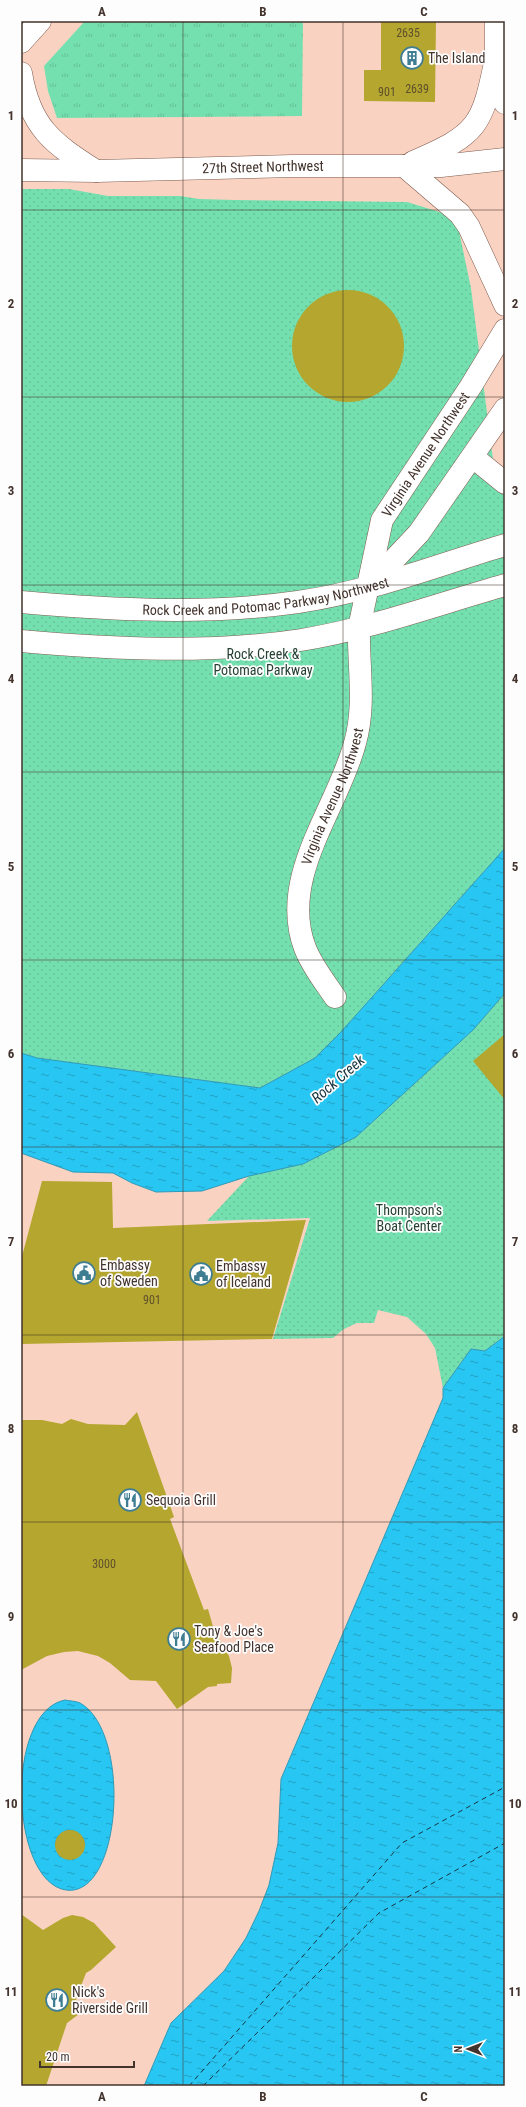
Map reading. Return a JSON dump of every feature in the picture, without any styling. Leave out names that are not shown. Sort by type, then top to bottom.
[{"type":"main road","points":[[21,42],[40,21]]},
{"type":"main road","points":[[496,21],[496,58],[505,103]]},
{"type":"main road","points":[[496,58],[485,107],[469,132],[444,148],[404,166],[460,214],[469,227],[505,306]]},
{"type":"main road","points":[[21,73],[24,93],[42,129],[54,143],[97,171]]},
{"type":"main road","name":"27th Street Northwest","points":[[21,170],[97,171],[293,166],[441,166],[505,159]]},
{"type":"main road","name":"Virginia Avenue Northwest","points":[[335,997],[312,962],[305,947],[299,922],[300,895],[309,856],[349,761],[360,721],[362,681],[359,628],[382,520],[471,386],[505,330]]},
{"type":"main road","points":[[368,587],[419,533],[505,409]]},
{"type":"main road","points":[[473,457],[505,483]]},
{"type":"main road","name":"Rock Creek and Potomac Parkway Northwest","points":[[21,602],[126,610],[202,610],[300,602],[368,587],[505,546]]},
{"type":"main road","points":[[21,641],[143,648],[233,646],[302,640],[359,628],[505,585]]},
{"type":"green space","points":[[85,21],[303,21],[302,116],[57,118],[48,91],[44,66]]},
{"type":"green space","name":"Rock Creek & Potomac Parkway","points":[[21,189],[69,189],[108,196],[180,196],[199,199],[236,200],[407,202],[456,217],[471,288],[495,475],[505,473],[505,848],[340,1033],[315,1058],[260,1088],[37,1058],[21,1053]]},
{"type":"green space","name":"Thompson's Boat Center","points":[[505,993],[505,1336],[485,1351],[471,1349],[443,1388],[435,1348],[426,1334],[407,1317],[378,1310],[374,1323],[357,1323],[344,1329],[333,1338],[273,1339],[310,1218],[207,1221],[249,1176],[303,1164],[356,1137],[473,1030]]},
{"type":"water","name":"Rock Creek","points":[[505,848],[505,993],[473,1030],[356,1137],[303,1164],[249,1176],[202,1191],[156,1192],[132,1183],[113,1173],[73,1172],[21,1153],[21,1053],[37,1058],[260,1088],[315,1058],[340,1033]]},
{"type":"water","points":[[505,1336],[505,2086],[144,2086],[171,2023],[224,1971],[246,1938],[259,1911],[269,1885],[278,1843],[281,1779],[443,1398],[443,1388],[471,1349],[485,1351]]},
{"type":"water","points":[[65,1700],[80,1703],[97,1720],[108,1746],[113,1777],[114,1810],[109,1842],[99,1868],[85,1885],[66,1890],[47,1880],[34,1859],[25,1830],[22,1796],[24,1763],[32,1734],[45,1711]],"holes":[[[67,1830],[74,1831],[79,1834],[83,1838],[85,1844],[78,1857],[69,1860],[59,1856],[55,1843],[59,1835]]]},
{"type":"building","points":[[381,21],[436,21],[435,102],[364,101],[364,70],[381,70]]},
{"type":"building","points":[[348,290],[370,294],[388,306],[400,324],[404,346],[400,368],[388,386],[370,398],[348,402],[326,398],[308,386],[296,368],[292,346],[296,324],[308,306],[326,294]]},
{"type":"building","points":[[505,1034],[505,1100],[473,1061]]},
{"type":"building","points":[[42,1181],[112,1182],[113,1228],[306,1220],[272,1339],[21,1344],[21,1260]]},
{"type":"building","points":[[137,1412],[174,1517],[170,1519],[204,1610],[208,1609],[214,1630],[229,1656],[232,1668],[231,1683],[217,1684],[217,1686],[208,1687],[177,1709],[156,1681],[130,1680],[110,1663],[98,1656],[78,1651],[64,1652],[47,1656],[21,1670],[21,1420],[42,1420],[62,1424],[71,1419],[88,1424],[125,1425]]},
{"type":"building","points":[[70,1830],[76,1831],[84,1839],[84,1851],[76,1859],[70,1860],[64,1859],[56,1851],[55,1845],[56,1839],[64,1831]]},
{"type":"building","points":[[21,1914],[43,1930],[63,1918],[72,1915],[83,1917],[94,1923],[116,1947],[86,1973],[76,1999],[79,2014],[67,2023],[46,2086],[21,2086]]},
{"type":"ferry route","points":[[189,2086],[402,1843],[505,1787]]},
{"type":"ferry route","points":[[203,2086],[379,1913],[505,1843]]},
{"type":"place","name":"The Island","points":[[412,58]]},
{"type":"place","name":"Embassy of Sweden","points":[[84,1273]]},
{"type":"place","name":"Embassy of Iceland","points":[[201,1274]]},
{"type":"place","name":"Sequoia Grill","points":[[130,1500]]},
{"type":"place","name":"Tony & Joe's Seafood Place","points":[[179,1639]]},
{"type":"place","name":"Nick's Riverside Grill","points":[[57,2000]]}]
